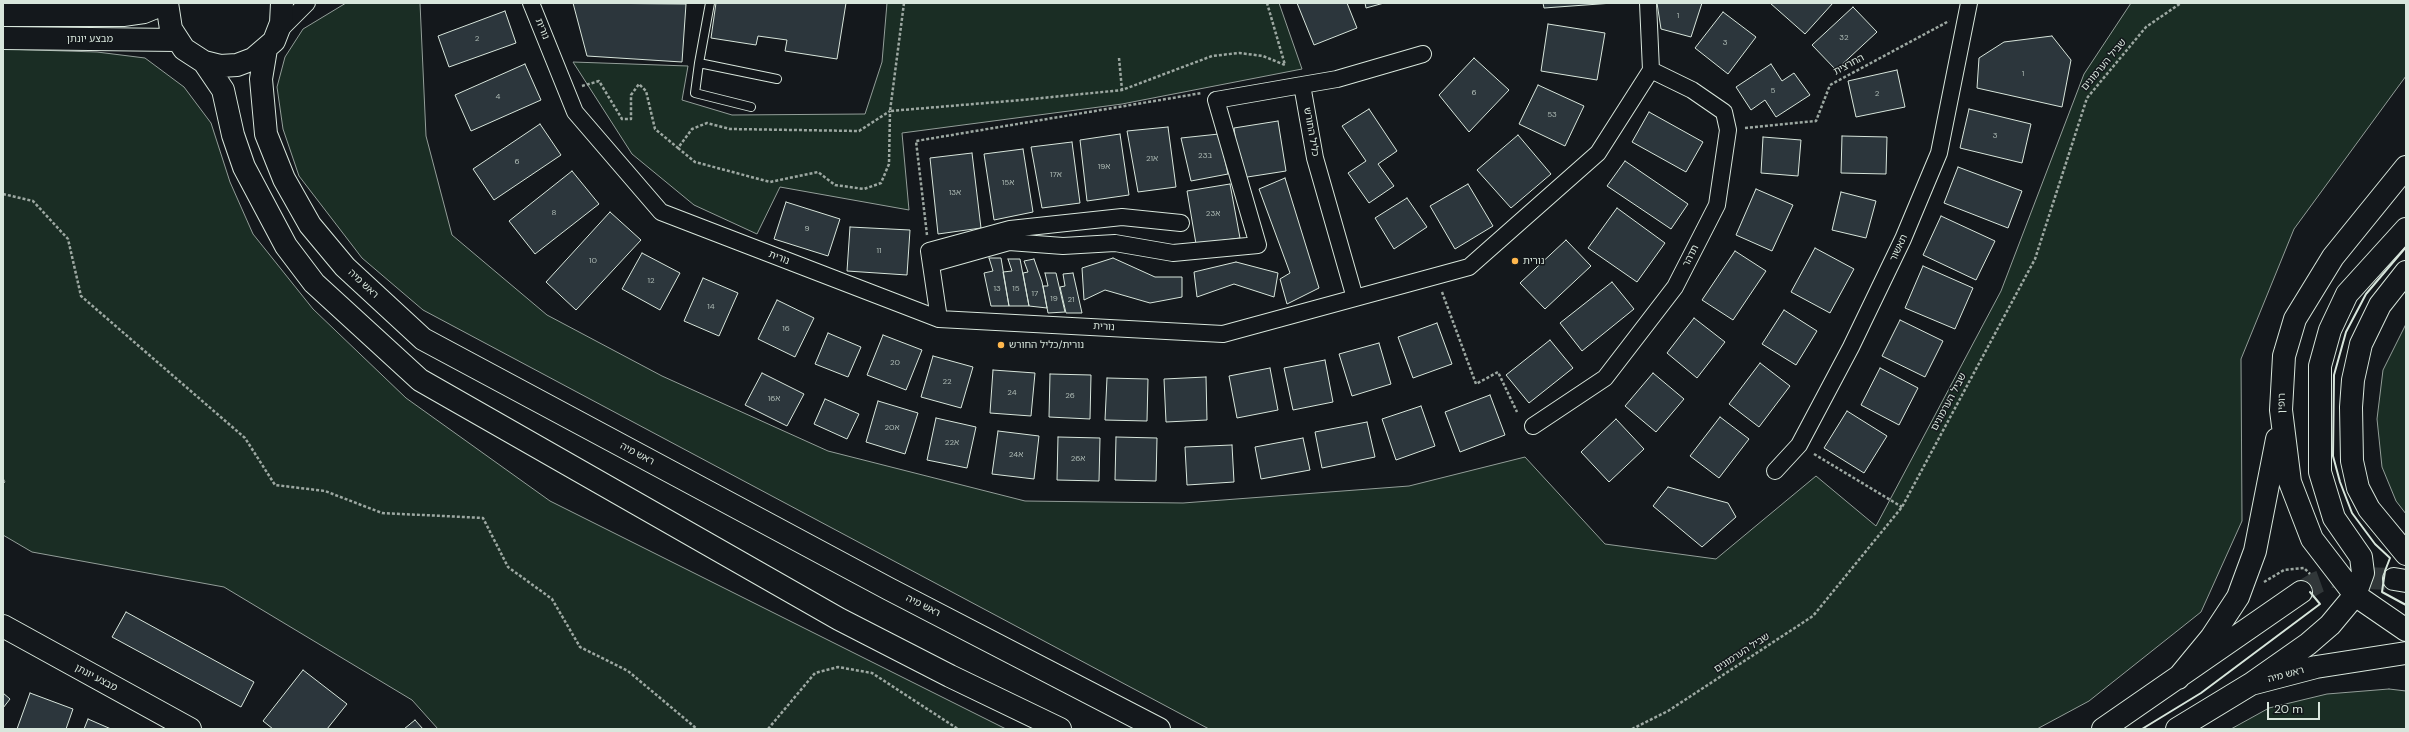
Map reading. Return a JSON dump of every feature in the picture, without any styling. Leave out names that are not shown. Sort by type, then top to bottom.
[{"type":"street","points":[[3,15],[123,15],[144,12],[167,3],[169,22],[177,40],[184,50],[204,62],[220,66],[237,65],[252,59],[272,41],[307,3]]},
{"type":"street","name":"ראש מיה","points":[[282,3],[283,13],[272,41],[261,79],[266,134],[284,179],[310,225],[345,267],[423,339],[882,586],[1160,729]]},
{"type":"street","name":"נורית","points":[[531,3],[575,112],[661,212],[939,319],[1223,334],[1469,267],[1598,153],[1651,70]]},
{"type":"street","points":[[1648,3],[1651,70]]},
{"type":"street","name":"תאשור","points":[[1775,471],[1799,445],[1865,319],[1903,239],[1939,153],[1968,7]]},
{"type":"street","name":"מבצע יונתן","points":[[3,38],[177,40]]},
{"type":"street","points":[[930,257],[1009,242],[1063,246],[1115,243],[1174,253],[1258,245],[1216,100],[1336,79],[1423,54]]},
{"type":"street","points":[[204,62],[224,90],[233,135],[244,167],[286,246],[314,283],[420,380],[839,619],[950,676],[1060,729]]},
{"type":"street","name":"תדהר","points":[[1533,426],[1605,378],[1675,287],[1717,206],[1728,130],[1724,112],[1692,90],[1651,70]]},
{"type":"street","name":"כליל החורש","points":[[1302,85],[1315,158],[1355,298]]},
{"type":"street","name":"רופין","points":[[2406,167],[2333,256],[2295,319],[2284,356],[2281,410],[2290,482],[2312,539],[2355,594],[2406,630]]},
{"type":"street","points":[[930,257],[1010,229],[1122,217],[1181,223]]},
{"type":"street","points":[[2251,684],[2308,644],[2330,625],[2355,594],[2363,573],[2363,561],[2334,518],[2320,472],[2320,366],[2330,330],[2347,294],[2406,229]]},
{"type":"street","points":[[930,257],[939,319]]},
{"type":"street","points":[[2406,272],[2380,305],[2362,344],[2353,380],[2351,407],[2352,461],[2358,488],[2369,509],[2406,554]]},
{"type":"street","points":[[2178,678],[2211,638],[2238,597],[2255,551],[2272,475],[2281,410]]},
{"type":"street","points":[[2103,729],[2301,592]]},
{"type":"street","name":"מבצע יונתן","points":[[3,626],[190,729]]},
{"type":"street","name":"ראש מיה","points":[[2177,729],[2251,684],[2316,668],[2406,653]]},
{"type":"lane","points":[[710,3],[695,93],[751,107]]},
{"type":"lane","points":[[699,63],[777,79]]},
{"type":"path","points":[[566,90],[599,81],[622,119],[631,119],[632,96],[639,84],[646,91],[655,129],[695,162],[770,182],[818,172],[835,185],[864,189],[881,183],[889,164],[890,111],[904,3]]},
{"type":"path","points":[[678,148],[692,129],[707,122],[730,129],[859,131],[890,111],[1122,90],[1212,56],[1239,53],[1263,56],[1285,65],[1267,3]]},
{"type":"path","name":"שביל הערמונים","points":[[1632,729],[1668,711],[1813,616],[1902,508],[2035,259],[2087,98],[2146,27],[2181,3]]},
{"type":"path","name":"החרצית","points":[[1728,130],[1816,121],[1830,85],[1968,7]]},
{"type":"path","points":[[1119,58],[1122,90]]},
{"type":"path","points":[[930,257],[916,140],[1210,91]]},
{"type":"path","points":[[3,194],[33,201],[68,239],[81,296],[246,438],[275,485],[325,491],[382,513],[483,518],[508,567],[552,599],[580,647],[628,671],[697,729]]},
{"type":"path","points":[[1437,276],[1476,384],[1498,372],[1517,412]]},
{"type":"path","points":[[1799,445],[1902,508]]},
{"type":"path","points":[[768,729],[816,673],[838,667],[872,673],[958,729]]},
{"type":"green space","points":[[346,3],[420,3],[426,136],[452,235],[547,315],[662,376],[828,451],[1025,501],[1183,503],[1409,486],[1525,457],[1605,544],[1716,559],[1816,476],[1876,526],[2001,291],[2084,74],[2131,3],[2406,3],[2406,76],[2294,229],[2241,359],[2242,521],[2201,612],[2089,701],[2037,729],[1209,729],[423,310],[362,258],[299,176],[283,129],[277,87],[285,57],[303,29]]},
{"type":"green space","points":[[887,3],[1279,3],[1302,69],[1122,104],[902,133],[909,210],[780,187],[757,234],[694,205],[632,154],[573,62],[688,66],[682,100],[732,115],[865,114],[882,62]]},
{"type":"green space","points":[[3,49],[97,52],[145,58],[184,87],[211,123],[230,182],[253,234],[313,309],[406,398],[550,501],[1006,729],[438,729],[412,700],[224,587],[32,552],[3,535],[3,484],[5,482],[3,478]]},
{"type":"green space","points":[[2406,324],[2406,514],[2396,501],[2382,467],[2377,419],[2383,370]]},
{"type":"green space","points":[[2389,689],[2406,691],[2406,729],[2231,729],[2269,708],[2327,694]]},
{"type":"building","points":[[573,3],[686,4],[682,62],[587,56]]},
{"type":"building","points":[[716,3],[846,3],[837,59],[785,51],[787,40],[758,36],[756,45],[711,38]]},
{"type":"building","points":[[1297,3],[1347,3],[1357,28],[1314,45]]},
{"type":"building","points":[[1365,3],[1384,3],[1366,8]]},
{"type":"building","points":[[1543,3],[1613,3],[1544,8]]},
{"type":"building","points":[[1657,3],[1702,3],[1691,37],[1661,29]]},
{"type":"building","points":[[1770,3],[1833,3],[1805,34]]},
{"type":"building","points":[[1853,7],[1877,32],[1836,70],[1812,45]]},
{"type":"building","points":[[505,11],[516,43],[449,67],[438,36]]},
{"type":"building","points":[[1723,12],[1756,37],[1728,74],[1695,48]]},
{"type":"building","points":[[1548,24],[1605,33],[1597,80],[1541,71]]},
{"type":"building","points":[[2052,36],[2071,60],[2062,107],[1977,88],[1979,58],[2004,42]]},
{"type":"building","points":[[1474,58],[1509,90],[1469,132],[1439,95]]},
{"type":"building","points":[[525,64],[541,100],[471,131],[455,95]]},
{"type":"building","points":[[1771,64],[1782,81],[1794,73],[1810,95],[1776,117],[1765,100],[1751,110],[1736,87]]},
{"type":"building","points":[[1897,70],[1905,107],[1856,117],[1848,81]]},
{"type":"building","points":[[1538,85],[1584,106],[1565,146],[1519,124]]},
{"type":"building","points":[[1369,109],[1397,151],[1378,164],[1394,186],[1369,203],[1348,173],[1366,161],[1342,126]]},
{"type":"building","points":[[1969,109],[2031,124],[2022,163],[1960,148]]},
{"type":"building","points":[[1649,112],[1703,142],[1686,172],[1632,142]]},
{"type":"building","points":[[1278,121],[1286,171],[1241,178],[1234,128]]},
{"type":"building","points":[[540,124],[561,155],[494,200],[473,169]]},
{"type":"building","points":[[1168,127],[1176,187],[1138,192],[1127,131]]},
{"type":"building","points":[[1120,134],[1129,195],[1087,201],[1080,140]]},
{"type":"building","points":[[1219,134],[1228,174],[1191,181],[1181,138]]},
{"type":"building","points":[[1518,135],[1551,174],[1511,208],[1477,170]]},
{"type":"building","points":[[1842,136],[1887,137],[1886,174],[1841,173]]},
{"type":"building","points":[[1763,137],[1801,140],[1798,176],[1761,173]]},
{"type":"building","points":[[1072,142],[1080,203],[1042,208],[1031,147]]},
{"type":"building","points":[[1023,149],[1033,212],[994,220],[984,154]]},
{"type":"building","points":[[972,153],[981,228],[938,234],[930,158]]},
{"type":"building","points":[[1625,161],[1688,204],[1671,229],[1607,186]]},
{"type":"building","points":[[1958,167],[2022,191],[2008,228],[1944,203]]},
{"type":"building","points":[[572,171],[599,204],[535,254],[509,221]]},
{"type":"building","points":[[1285,178],[1319,288],[1287,304],[1280,279],[1290,273],[1259,189]]},
{"type":"building","points":[[1230,184],[1240,238],[1196,244],[1187,191]]},
{"type":"building","points":[[1468,184],[1493,226],[1455,249],[1430,206]]},
{"type":"building","points":[[1756,189],[1793,205],[1772,251],[1736,235]]},
{"type":"building","points":[[1841,192],[1876,201],[1866,238],[1832,230]]},
{"type":"building","points":[[1407,198],[1427,227],[1394,249],[1375,218]]},
{"type":"building","points":[[786,202],[840,219],[828,256],[774,239]]},
{"type":"building","points":[[1617,208],[1665,243],[1637,282],[1588,248]]},
{"type":"building","points":[[610,212],[641,240],[576,310],[546,282]]},
{"type":"building","points":[[1941,216],[1995,241],[1976,280],[1923,255]]},
{"type":"building","points":[[850,227],[910,230],[907,275],[847,271]]},
{"type":"building","points":[[1566,240],[1591,266],[1545,309],[1520,283]]},
{"type":"building","points":[[1815,248],[1854,269],[1830,313],[1791,292]]},
{"type":"building","points":[[1735,251],[1766,271],[1733,320],[1702,300]]},
{"type":"building","points":[[642,253],[680,273],[660,310],[622,289]]},
{"type":"building","points":[[989,258],[1001,258],[1009,306],[991,306],[984,273],[993,271]]},
{"type":"building","points":[[1113,258],[1155,277],[1182,277],[1182,297],[1150,303],[1105,290],[1084,300],[1082,268]]},
{"type":"building","points":[[1008,259],[1020,259],[1029,306],[1009,306],[1003,272],[1012,271]]},
{"type":"building","points":[[1034,259],[1042,282],[1047,308],[1029,306],[1023,273],[1028,272],[1024,261]]},
{"type":"building","points":[[1236,262],[1278,273],[1274,297],[1234,284],[1197,297],[1194,272]]},
{"type":"building","points":[[1923,266],[1973,288],[1955,329],[1905,308]]},
{"type":"building","points":[[1045,273],[1056,273],[1065,312],[1048,313],[1043,286],[1048,286]]},
{"type":"building","points":[[1073,273],[1082,313],[1066,313],[1060,287],[1065,286],[1063,274]]},
{"type":"building","points":[[703,278],[738,293],[719,336],[684,321]]},
{"type":"building","points":[[1612,282],[1634,309],[1582,351],[1560,323]]},
{"type":"building","points":[[777,300],[814,318],[795,357],[758,339]]},
{"type":"building","points":[[1784,310],[1817,331],[1796,365],[1762,344]]},
{"type":"building","points":[[1694,318],[1725,342],[1697,378],[1667,353]]},
{"type":"building","points":[[1900,320],[1943,341],[1925,377],[1882,356]]},
{"type":"building","points":[[1437,323],[1452,364],[1413,378],[1398,337]]},
{"type":"building","points":[[828,333],[861,347],[848,377],[815,364]]},
{"type":"building","points":[[883,335],[922,350],[906,390],[867,375]]},
{"type":"building","points":[[1550,340],[1573,368],[1529,403],[1506,375]]},
{"type":"building","points":[[1379,343],[1391,384],[1352,396],[1339,354]]},
{"type":"building","points":[[933,356],[973,367],[961,408],[921,397]]},
{"type":"building","points":[[1325,360],[1333,402],[1293,410],[1284,368]]},
{"type":"building","points":[[1760,363],[1790,386],[1759,427],[1729,404]]},
{"type":"building","points":[[1270,368],[1278,410],[1237,418],[1229,376]]},
{"type":"building","points":[[1880,368],[1918,388],[1899,425],[1861,405]]},
{"type":"building","points":[[993,370],[1035,373],[1031,416],[990,413]]},
{"type":"building","points":[[762,373],[804,394],[787,426],[745,405]]},
{"type":"building","points":[[1653,373],[1684,399],[1656,432],[1625,406]]},
{"type":"building","points":[[1050,374],[1091,375],[1090,419],[1049,417]]},
{"type":"building","points":[[1206,377],[1207,420],[1166,422],[1164,379]]},
{"type":"building","points":[[1107,378],[1148,379],[1147,421],[1105,420]]},
{"type":"building","points":[[1490,395],[1505,435],[1460,452],[1445,412]]},
{"type":"building","points":[[825,399],[859,414],[847,439],[814,424]]},
{"type":"building","points":[[878,401],[918,413],[905,454],[866,442]]},
{"type":"building","points":[[1421,406],[1435,446],[1396,460],[1382,419]]},
{"type":"building","points":[[1847,411],[1887,436],[1864,473],[1824,448]]},
{"type":"building","points":[[1720,417],[1749,439],[1719,478],[1690,456]]},
{"type":"building","points":[[936,418],[976,427],[967,468],[927,460]]},
{"type":"building","points":[[1616,419],[1644,449],[1609,482],[1581,452]]},
{"type":"building","points":[[1367,422],[1375,457],[1322,468],[1315,432]]},
{"type":"building","points":[[998,431],[1039,436],[1034,479],[992,474]]},
{"type":"building","points":[[1058,437],[1100,438],[1099,481],[1057,480]]},
{"type":"building","points":[[1116,437],[1157,438],[1156,481],[1115,480]]},
{"type":"building","points":[[1303,438],[1310,470],[1261,479],[1255,447]]},
{"type":"building","points":[[1232,445],[1234,482],[1187,485],[1185,447]]},
{"type":"building","points":[[1668,487],[1728,503],[1736,517],[1702,547],[1653,506]]},
{"type":"building","points":[[126,612],[254,682],[241,707],[112,637]]},
{"type":"building","points":[[303,670],[347,704],[327,729],[273,729],[263,721]]},
{"type":"building","points":[[3,693],[10,699],[3,708]]},
{"type":"building","points":[[30,693],[73,709],[66,729],[17,729]]},
{"type":"building","points":[[88,719],[111,729],[84,729]]},
{"type":"building","points":[[415,720],[423,729],[404,729]]},
{"type":"tunnel","points":[[2301,592],[2318,582],[2332,577],[2394,579]]},
{"type":"wall","points":[[2406,247],[2366,294],[2346,332],[2334,375],[2333,456],[2340,482],[2352,513],[2375,544],[2390,558],[2385,571],[2382,592],[2406,605]]},
{"type":"wall","points":[[2142,729],[2201,693],[2320,604],[2310,592]]},
{"type":"place","name":"נורית","points":[[1515,261]]},
{"type":"place","name":"נורית/כליל החורש","points":[[1001,345]]}]
